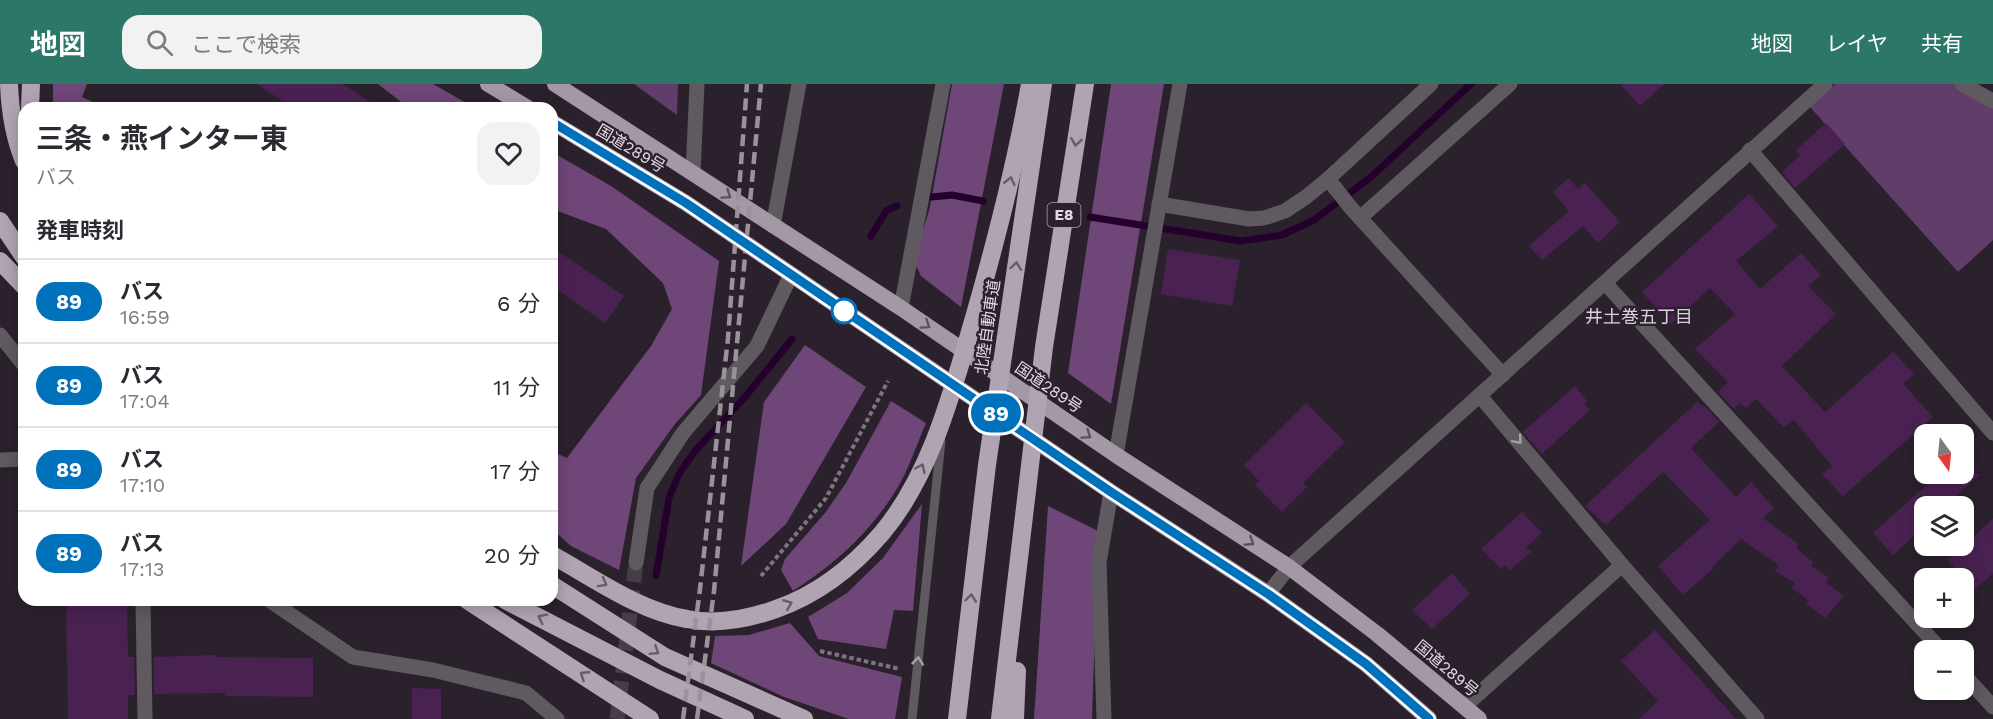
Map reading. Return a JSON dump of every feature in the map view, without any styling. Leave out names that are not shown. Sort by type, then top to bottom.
[{"type":"highway","points":[[9,84],[10,106],[18,148]]},
{"type":"highway","points":[[30,102],[31,84]]},
{"type":"highway","points":[[488,84],[518,102]]},
{"type":"highway","name":"国道289号","points":[[555,84],[901,308],[1116,455],[1288,567],[1377,634],[1479,719]]},
{"type":"highway","points":[[558,558],[648,607],[687,620],[725,621],[757,616],[791,604],[825,587],[854,562],[882,533],[909,493],[943,421],[980,299],[999,226],[1030,84]]},
{"type":"highway","name":"北陸自動車道","points":[[957,719],[987,465],[1043,84]]},
{"type":"highway","name":"E8","points":[[1000,719],[1044,347],[1085,84]]},
{"type":"highway","name":"国道289号","points":[[558,126],[686,203],[1111,492],[1268,594],[1366,664],[1429,719]]},
{"type":"highway","points":[[0,221],[18,248]]},
{"type":"highway","points":[[0,261],[18,280]]},
{"type":"highway","points":[[1015,719],[1028,490]]},
{"type":"highway","points":[[558,589],[665,657],[804,719]]},
{"type":"highway","points":[[476,606],[650,719]]},
{"type":"highway","points":[[517,606],[660,680],[745,719]]},
{"type":"street","points":[[693,173],[697,84]]},
{"type":"street","points":[[773,226],[799,84]]},
{"type":"street","points":[[901,308],[943,84]]},
{"type":"street","points":[[1116,455],[1180,84]]},
{"type":"street","points":[[1158,211],[1249,219],[1264,218],[1285,211],[1332,185],[1431,84]]},
{"type":"street","points":[[1356,213],[1510,84]]},
{"type":"street","points":[[1268,594],[1288,567],[1825,84]]},
{"type":"street","points":[[1962,84],[1993,101]]},
{"type":"street","points":[[1750,150],[1993,433]]},
{"type":"street","points":[[1332,185],[1503,375]]},
{"type":"street","points":[[636,562],[647,488],[683,433],[757,346],[791,275]]},
{"type":"street","points":[[1605,282],[1932,640]]},
{"type":"street","points":[[0,335],[18,358]]},
{"type":"street","points":[[1480,396],[1622,565],[1757,719]]},
{"type":"street","points":[[0,460],[18,459]]},
{"type":"street","points":[[1104,719],[1100,563],[1111,492]]},
{"type":"street","points":[[1465,706],[1622,565]]},
{"type":"street","points":[[143,606],[145,719]]},
{"type":"street","points":[[277,606],[353,657],[434,670],[526,693],[557,719]]},
{"type":"street","points":[[1974,686],[1993,707]]},
{"type":"lane","points":[[912,719],[943,421]]},
{"type":"path","points":[[761,576],[826,498],[888,381]]},
{"type":"path","points":[[820,651],[900,669]]},
{"type":"shaded area","points":[[53,84],[87,84],[82,97],[92,102],[53,102]]},
{"type":"shaded area","points":[[378,84],[433,84],[464,102],[401,102]]},
{"type":"shaded area","points":[[634,84],[678,84],[677,115]]},
{"type":"shaded area","points":[[952,84],[1004,84],[961,307],[921,276],[914,261],[930,207]]},
{"type":"shaded area","points":[[1111,84],[1164,84],[1111,404],[1068,373]]},
{"type":"shaded area","points":[[1835,84],[1954,84],[1993,103],[1993,240],[1958,272],[1810,107]]},
{"type":"shaded area","points":[[558,155],[611,186],[719,261],[701,395],[675,424],[636,478],[619,570],[571,546],[558,534],[558,454],[567,458],[651,346],[672,309],[663,283],[606,229],[558,211]]},
{"type":"shaded area","points":[[805,345],[866,387],[786,524],[741,566],[764,402]]},
{"type":"shaded area","points":[[891,401],[926,423],[902,480],[877,518],[852,545],[823,570],[793,591],[781,570],[785,559],[825,513],[846,483]]},
{"type":"shaded area","points":[[922,504],[913,611],[894,610],[886,649],[818,639],[808,617],[847,593],[883,558]]},
{"type":"shaded area","points":[[1048,506],[1098,531],[1092,719],[1034,719]]},
{"type":"shaded area","points":[[790,623],[819,656],[902,677],[895,719],[849,719],[784,697],[711,663],[715,636],[749,635]]},
{"type":"building","points":[[257,84],[343,84],[370,102],[283,102]]},
{"type":"building","points":[[1620,84],[1664,84],[1640,106]]},
{"type":"building","points":[[1826,123],[1845,144],[1795,188],[1782,172],[1800,155],[1796,150]]},
{"type":"building","points":[[1569,178],[1578,189],[1585,183],[1620,222],[1598,243],[1583,226],[1542,260],[1529,246],[1569,211],[1553,192]]},
{"type":"building","points":[[1749,194],[1778,226],[1736,261],[1760,289],[1801,253],[1821,275],[1808,286],[1836,314],[1782,366],[1825,412],[1893,352],[1914,374],[1903,384],[1933,417],[1925,424],[1914,424],[1914,434],[1843,496],[1822,474],[1832,466],[1794,420],[1784,428],[1756,399],[1746,408],[1740,403],[1734,409],[1718,392],[1728,382],[1695,349],[1735,314],[1710,288],[1671,324],[1642,292]]},
{"type":"building","points":[[1168,249],[1240,260],[1232,306],[1161,294]]},
{"type":"building","points":[[558,251],[624,296],[605,323],[558,290]]},
{"type":"building","points":[[1575,386],[1587,401],[1584,404],[1590,410],[1542,454],[1523,432]]},
{"type":"building","points":[[1697,402],[1702,407],[1704,405],[1719,422],[1691,448],[1736,497],[1751,482],[1774,508],[1763,518],[1798,544],[1797,549],[1813,562],[1811,566],[1829,578],[1826,583],[1844,596],[1825,618],[1806,604],[1809,601],[1792,588],[1795,583],[1775,571],[1778,565],[1741,539],[1712,567],[1714,568],[1683,595],[1658,566],[1710,520],[1663,472],[1606,525],[1585,506]]},
{"type":"building","points":[[1306,403],[1345,442],[1303,483],[1307,487],[1282,512],[1255,485],[1259,481],[1244,465]]},
{"type":"building","points":[[1928,484],[1969,484],[1957,496],[1914,496]]},
{"type":"building","points":[[1914,496],[1914,536],[1893,555],[1873,533]]},
{"type":"building","points":[[1522,512],[1542,533],[1526,547],[1531,552],[1510,570],[1505,565],[1501,569],[1481,549]]},
{"type":"building","points":[[1993,519],[1993,573],[1974,590],[1974,568],[1953,568],[1947,560],[1951,556],[1974,556],[1974,536]]},
{"type":"building","points":[[1452,573],[1470,594],[1432,629],[1412,610]]},
{"type":"building","points":[[66,606],[127,606],[128,657],[134,657],[135,695],[128,695],[128,719],[68,719]]},
{"type":"building","points":[[1655,630],[1736,719],[1639,719],[1658,701],[1621,661]]},
{"type":"building","points":[[216,655],[216,657],[313,658],[313,697],[225,696],[225,693],[154,694],[154,657]]},
{"type":"building","points":[[412,688],[441,689],[441,719],[412,719]]},
{"type":"waterway","points":[[1090,217],[1241,241],[1282,235],[1314,220],[1371,177],[1471,84]]},
{"type":"waterway","points":[[932,197],[952,195],[983,201]]},
{"type":"waterway","points":[[871,236],[886,211],[897,206]]},
{"type":"waterway","points":[[656,576],[669,498],[679,474],[695,451],[745,397],[792,339]]},
{"type":"tunnel","points":[[617,719],[636,563]]},
{"type":"railway","points":[[683,719],[728,338],[747,84]]},
{"type":"railway","points":[[697,719],[714,591],[761,84]]},
{"type":"bus line","name":"89","points":[[558,126],[686,203],[1111,492],[1268,594],[1366,664],[1429,719]]},
{"type":"district","name":"井土巻五丁目","points":[[1639,317]]}]
